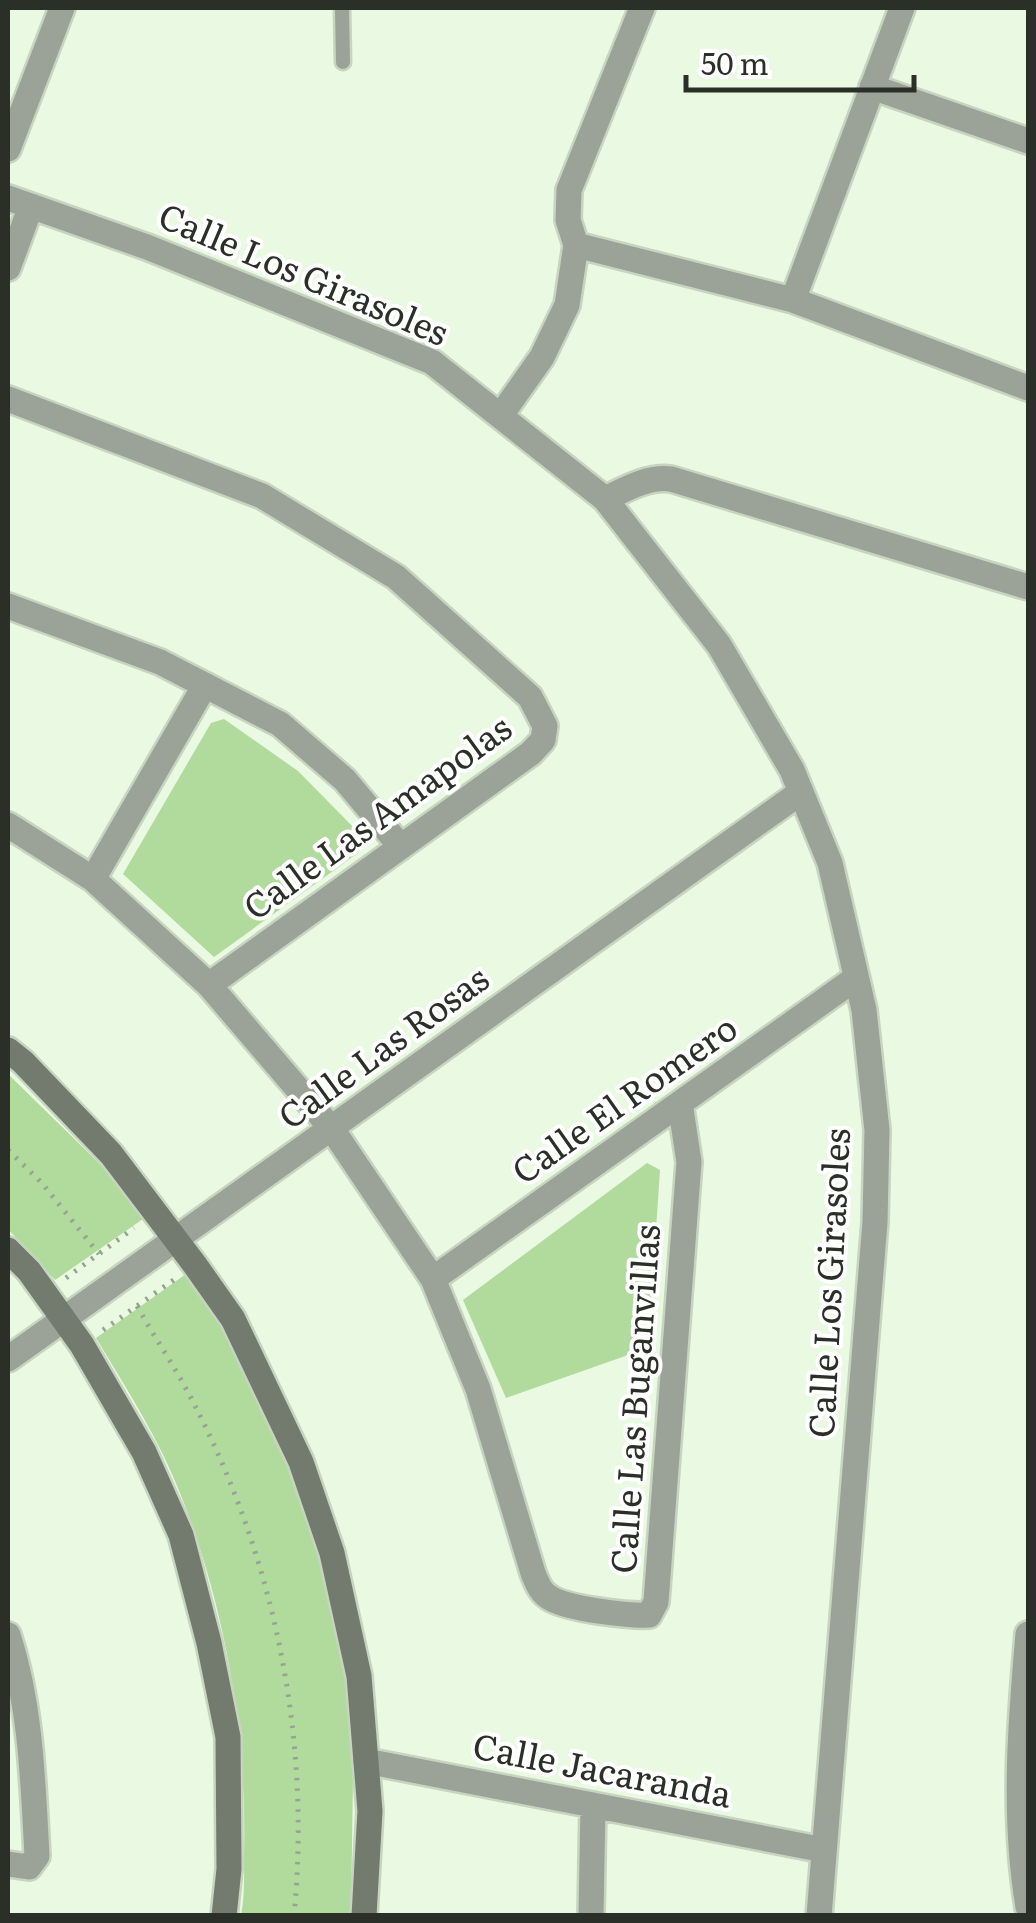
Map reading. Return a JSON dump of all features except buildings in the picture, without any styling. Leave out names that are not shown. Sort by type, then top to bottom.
[{"type":"street","points":[[8,148],[62,8]]},
{"type":"street","points":[[501,415],[542,357],[567,305],[576,245],[568,220],[569,190],[642,8]]},
{"type":"street","points":[[792,300],[902,8]]},
{"type":"street","points":[[872,87],[1028,141]]},
{"type":"street","points":[[8,268],[19,202]]},
{"type":"street","name":"Calle Los Girasoles","points":[[19,202],[147,247],[432,362],[606,499],[718,645],[792,770],[830,862],[864,1010],[877,1130],[875,1222],[819,1916]]},
{"type":"street","points":[[576,245],[792,300],[1028,388]]},
{"type":"street","name":"Calle Las Amapolas","points":[[8,399],[262,496],[396,577],[530,697],[545,726],[543,740],[531,753],[210,986]]},
{"type":"street","points":[[606,499],[642,482],[671,479],[1028,587]]},
{"type":"street","points":[[8,606],[160,662],[280,724],[345,780],[401,847]]},
{"type":"street","points":[[94,879],[205,685]]},
{"type":"street","name":"Calle Las Rosas","points":[[8,1359],[801,792]]},
{"type":"street","name":"Calle Las Buganvillas","points":[[8,826],[94,879],[210,986],[332,1129],[433,1279],[478,1388],[540,1590],[552,1600],[630,1616],[649,1615],[656,1602],[689,1162],[680,1103]]},
{"type":"street","name":"Calle El Romero","points":[[433,1279],[856,978]]},
{"type":"street","points":[[8,1050],[111,1154],[178,1240],[232,1319],[301,1462],[332,1552],[359,1676],[370,1811],[364,1916]]},
{"type":"street","points":[[8,1250],[64,1320],[144,1452],[181,1535],[228,1736],[229,1869],[224,1916]]},
{"type":"street","points":[[1028,1634],[1020,1835],[1028,1907]]},
{"type":"street","points":[[8,1635],[32,1767],[37,1856],[18,1865]]},
{"type":"street","name":"Calle Jacaranda","points":[[366,1761],[824,1850]]},
{"type":"street","points":[[590,1916],[593,1805]]},
{"type":"lane","points":[[342,8],[343,62]]},
{"type":"path","points":[[8,1150],[41,1182],[100,1254]]},
{"type":"path","points":[[56,1286],[145,1221]]},
{"type":"path","points":[[92,1338],[185,1273]]},
{"type":"path","points":[[137,1306],[185,1387],[223,1469],[252,1543],[280,1636],[296,1753],[299,1826],[294,1916]]},
{"type":"green space","points":[[224,719],[298,771],[362,836],[358,853],[214,957],[123,874],[211,723]]},
{"type":"green space","points":[[8,1074],[100,1164],[143,1219],[55,1280],[8,1229]]},
{"type":"green space","points":[[647,1163],[660,1170],[648,1348],[506,1398],[463,1300]]},
{"type":"green space","points":[[186,1274],[230,1339],[285,1461],[324,1572],[345,1670],[353,1778],[351,1915],[241,1915],[242,1762],[221,1625],[196,1536],[172,1473],[96,1338]]}]
